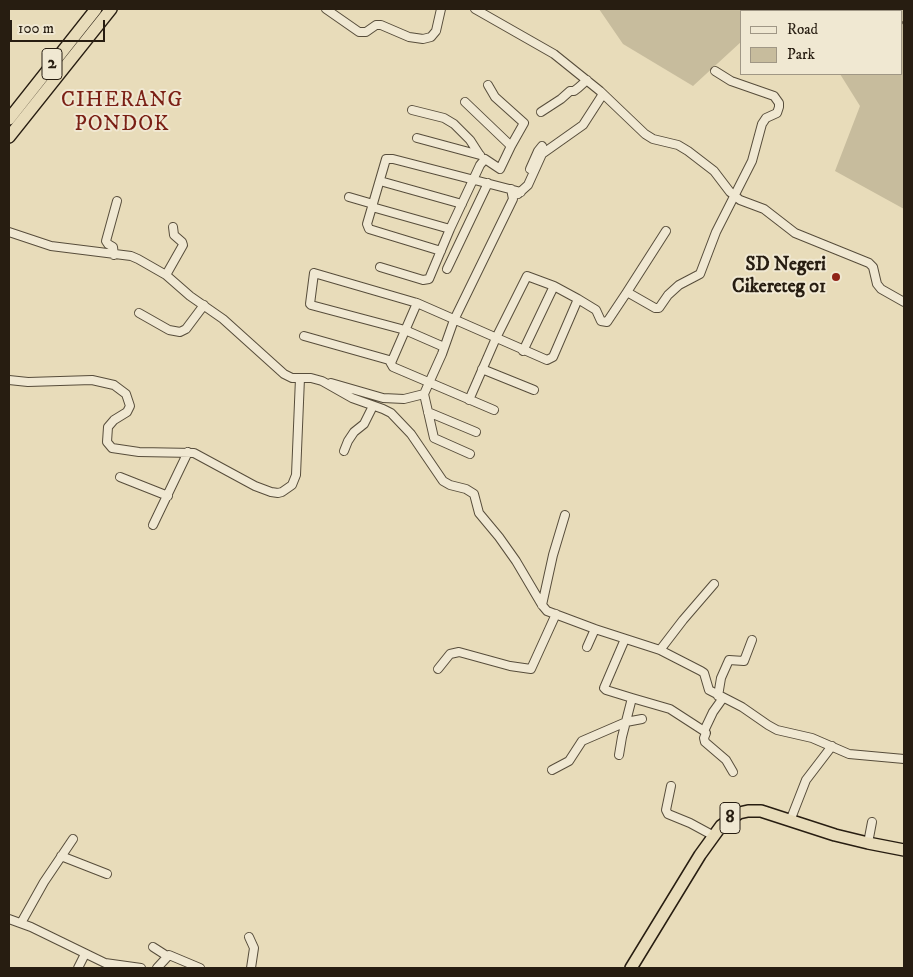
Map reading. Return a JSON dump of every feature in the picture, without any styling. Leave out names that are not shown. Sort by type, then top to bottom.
[{"type":"highway","name":"2","points":[[9,119],[96,9]]},
{"type":"highway","name":"2","points":[[9,137],[111,9]]},
{"type":"highway","name":"8","points":[[631,968],[693,866],[727,821],[739,813],[748,811],[761,812],[835,835],[904,850]]},
{"type":"street","points":[[326,9],[359,32],[366,32],[381,25],[409,37],[423,38],[431,37],[436,31],[441,9]]},
{"type":"street","points":[[475,9],[545,47],[587,80],[648,136],[688,150],[714,171],[728,190],[735,196],[746,203],[764,209],[795,233],[868,263],[873,267],[877,284],[881,289],[904,302]]},
{"type":"street","points":[[627,292],[655,308],[659,308],[668,295],[679,285],[700,274],[716,232],[752,161],[762,124],[766,118],[777,113],[779,103],[774,96],[726,78],[715,71]]},
{"type":"street","points":[[541,112],[570,91],[574,91],[587,80]]},
{"type":"street","points":[[447,269],[524,123],[495,97],[488,85]]},
{"type":"street","points":[[470,454],[434,438],[424,394],[454,320],[513,199],[528,185],[542,154],[583,124],[603,94]]},
{"type":"street","points":[[466,102],[511,146]]},
{"type":"street","points":[[412,110],[444,118],[454,124],[470,140],[482,156],[500,169]]},
{"type":"street","points":[[417,138],[482,156]]},
{"type":"street","points":[[523,190],[528,173],[542,146]]},
{"type":"street","points":[[380,267],[427,280],[430,278],[482,156]]},
{"type":"street","points":[[441,251],[371,230],[367,224],[385,161],[390,158],[511,189],[523,190]]},
{"type":"street","points":[[380,181],[462,204]]},
{"type":"street","points":[[511,189],[513,199]]},
{"type":"street","points":[[350,197],[372,206],[450,229]]},
{"type":"street","points":[[114,255],[114,247],[107,244],[106,241],[116,201]]},
{"type":"street","points":[[166,275],[183,245],[174,235],[173,227]]},
{"type":"street","points":[[469,400],[496,338],[527,276],[554,286],[578,299],[596,310],[601,321],[607,322],[666,231]]},
{"type":"street","points":[[9,232],[50,246],[135,258],[166,275],[239,332],[279,371],[287,376],[322,381],[382,398],[410,398],[424,394]]},
{"type":"street","points":[[444,347],[405,330],[311,305],[314,273],[417,302],[547,360],[551,359],[578,299]]},
{"type":"street","points":[[524,351],[554,286]]},
{"type":"street","points":[[391,363],[417,302]]},
{"type":"street","points":[[139,313],[169,330],[180,332],[186,329],[204,305]]},
{"type":"street","points":[[304,336],[389,360],[393,367],[494,410]]},
{"type":"street","points":[[482,369],[534,390]]},
{"type":"street","points":[[9,380],[28,382],[92,380],[114,385],[126,394],[130,406],[127,412],[114,420],[108,427],[106,437],[109,446],[117,450],[139,452],[188,452],[255,486],[271,492],[282,492],[292,485],[296,475],[300,378]]},
{"type":"street","points":[[322,381],[352,398],[391,414],[408,429],[443,481],[466,489],[474,494],[479,513],[494,530],[516,561],[547,611],[660,650],[704,673],[709,690],[742,707],[768,726],[777,730],[812,738],[849,754],[904,759]]},
{"type":"street","points":[[344,451],[354,432],[364,424],[373,406]]},
{"type":"street","points":[[428,412],[476,432]]},
{"type":"street","points":[[154,525],[188,452]]},
{"type":"street","points":[[120,476],[168,496]]},
{"type":"street","points":[[542,605],[553,555],[565,515]]},
{"type":"street","points":[[660,650],[714,584]]},
{"type":"street","points":[[438,669],[450,654],[459,652],[510,666],[531,669],[556,614]]},
{"type":"street","points":[[586,647],[595,629]]},
{"type":"street","points":[[625,639],[604,688],[670,709],[704,731]]},
{"type":"street","points":[[733,772],[726,760],[705,742],[706,733],[704,731],[721,697],[721,678],[729,660],[744,661],[752,640]]},
{"type":"street","points":[[620,754],[632,698]]},
{"type":"street","points":[[552,770],[569,761],[582,741],[626,722],[642,720]]},
{"type":"street","points":[[790,821],[806,780],[832,746]]},
{"type":"street","points":[[672,786],[666,810],[668,814],[714,836]]},
{"type":"street","points":[[868,843],[872,822]]},
{"type":"street","points":[[20,923],[61,856],[73,840]]},
{"type":"street","points":[[61,856],[107,874]]},
{"type":"street","points":[[9,919],[31,926],[85,954],[110,964],[141,968]]},
{"type":"street","points":[[250,937],[254,948],[251,968]]},
{"type":"street","points":[[153,946],[167,956],[200,968]]},
{"type":"street","points":[[78,968],[85,954]]},
{"type":"street","points":[[157,968],[167,956]]},
{"type":"green space","points":[[599,9],[904,9],[904,209],[835,171],[860,106],[841,75],[903,75],[903,10],[740,10],[740,43],[693,86],[623,44]]},
{"type":"place","name":"SD Negeri Cikereteg 01","points":[[836,277]]},
{"type":"district","name":"CIHERANG PONDOK","points":[[122,114]]}]
